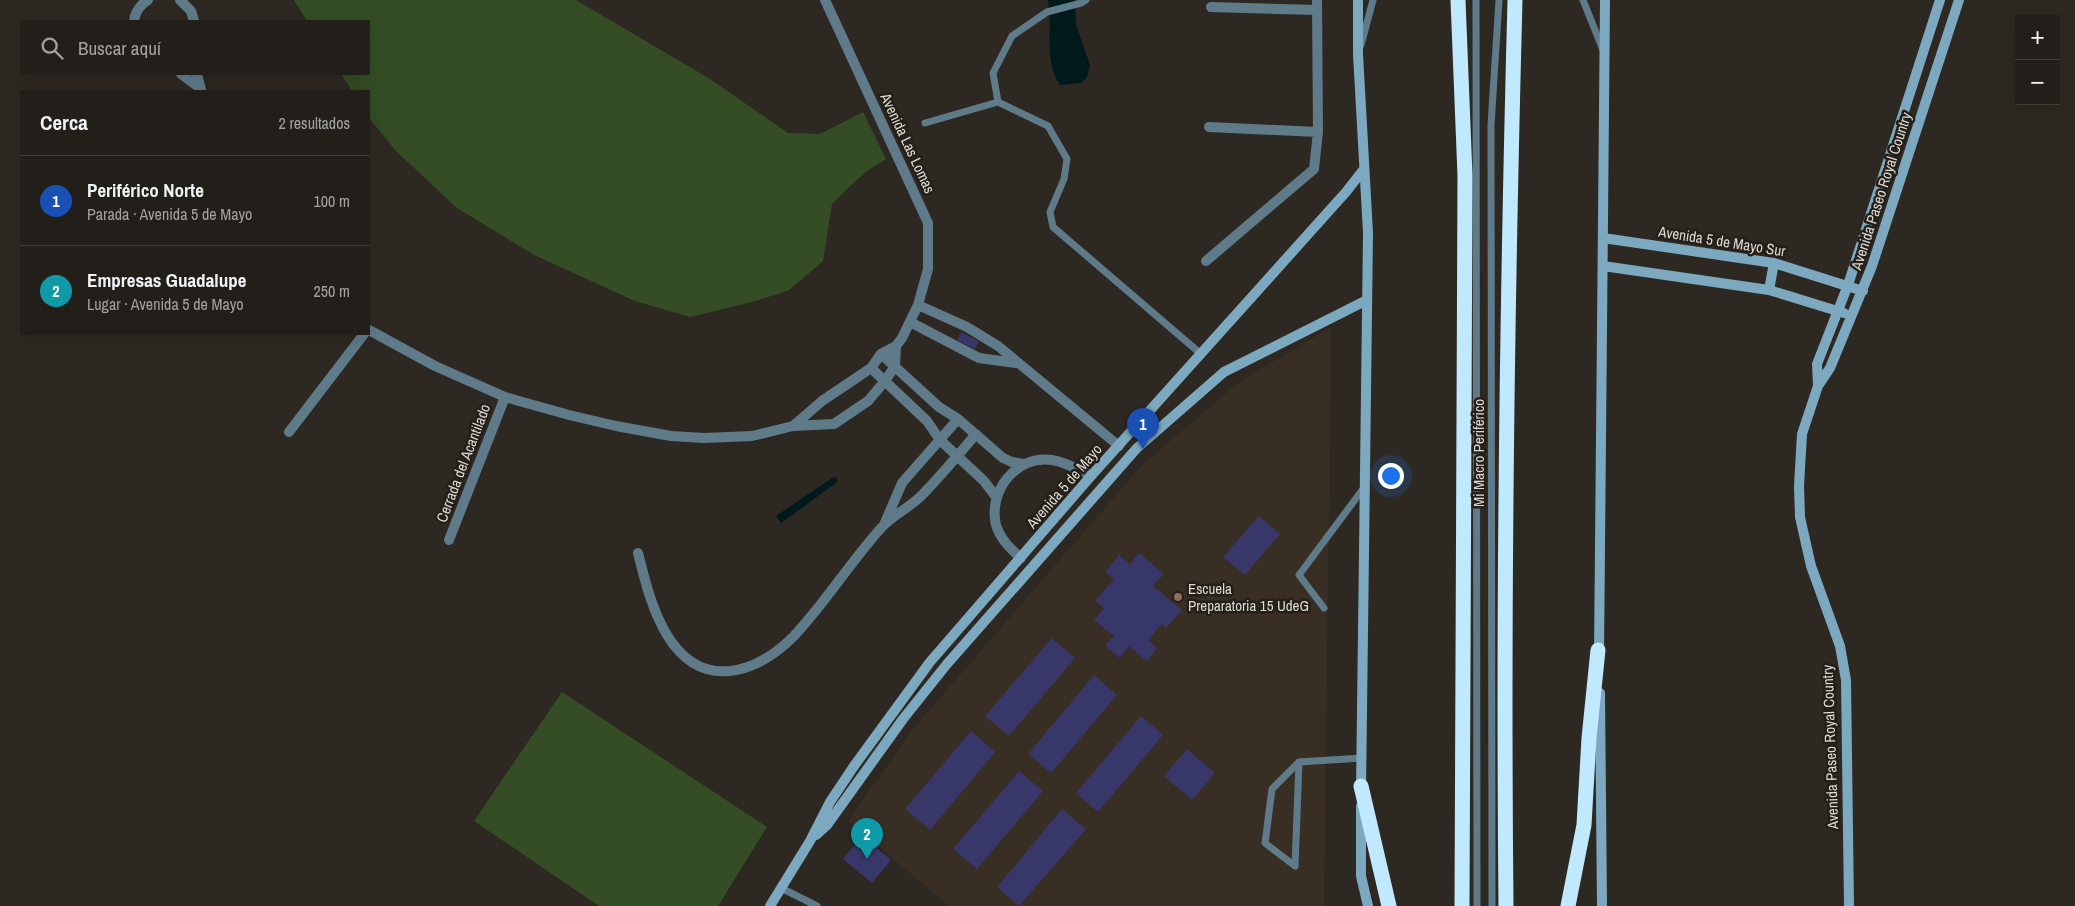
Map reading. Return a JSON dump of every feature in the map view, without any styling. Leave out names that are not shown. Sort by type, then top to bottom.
[{"type":"highway","points":[[1458,0],[1464,176],[1462,906]]},
{"type":"highway","points":[[1506,906],[1505,662],[1509,231],[1515,0]]},
{"type":"highway","points":[[1568,906],[1584,825],[1589,738],[1598,650]]},
{"type":"highway","points":[[1361,786],[1389,906]]},
{"type":"main road","points":[[1358,0],[1358,54],[1368,233],[1363,488],[1361,786],[1361,876],[1368,906]]},
{"type":"main road","points":[[1602,906],[1602,804],[1598,650],[1601,598],[1606,0]]},
{"type":"main road","name":"Avenida Paseo Royal Country","points":[[1818,386],[1817,364],[1848,285],[1940,0]]},
{"type":"main road","name":"Avenida Paseo Royal Country","points":[[1849,906],[1846,680],[1840,646],[1811,566],[1800,517],[1799,486],[1802,434],[1818,386],[1830,368],[1863,291],[1959,0]]},
{"type":"main road","name":"Avenida 5 de Mayo","points":[[770,906],[810,841],[830,802],[930,662],[1092,476],[1346,192],[1364,169]]},
{"type":"main road","name":"Avenida 5 de Mayo Sur","points":[[1603,238],[1774,263],[1863,291]]},
{"type":"main road","points":[[1769,290],[1774,263]]},
{"type":"main road","points":[[1603,266],[1769,290],[1853,315]]},
{"type":"main road","name":"Avenida 5 de Mayo","points":[[810,841],[827,825],[904,719],[947,664],[1137,448],[1224,372],[1367,300]]},
{"type":"street","points":[[133,0],[134,18]]},
{"type":"street","points":[[134,18],[142,3],[148,0]]},
{"type":"street","points":[[180,0],[191,11],[194,20]]},
{"type":"street","name":"Avenida Las Lomas","points":[[825,0],[928,223],[928,269],[918,305],[902,338],[896,346],[895,366]]},
{"type":"street","points":[[1206,261],[1314,170],[1318,132],[1317,5],[1211,8]]},
{"type":"street","points":[[182,75],[201,90]]},
{"type":"street","points":[[198,75],[201,90]]},
{"type":"street","points":[[1209,127],[1318,132]]},
{"type":"street","points":[[918,305],[967,327],[998,346],[1016,363],[1119,446]]},
{"type":"street","points":[[910,322],[979,358],[1016,363]]},
{"type":"street","points":[[370,331],[434,366],[506,397],[569,415],[671,436],[704,438],[752,436],[793,426],[834,424],[868,401],[895,366]]},
{"type":"street","points":[[289,432],[363,335]]},
{"type":"street","points":[[793,426],[822,401],[871,368],[881,354],[896,346]]},
{"type":"street","points":[[881,354],[940,407],[958,419],[1003,458],[1024,464]]},
{"type":"street","points":[[871,368],[927,422],[940,440],[984,481],[996,498]]},
{"type":"street","name":"Cerrada del Acantilado","points":[[449,540],[506,397]]},
{"type":"street","points":[[883,526],[902,483],[958,419]]},
{"type":"street","points":[[638,553],[648,591],[661,622],[675,646],[690,659],[707,669],[730,672],[753,666],[774,653],[793,637],[883,526],[920,497],[976,434]]},
{"type":"street","points":[[1021,558],[1004,542],[996,527],[994,512],[996,498],[1002,484],[1011,473],[1024,464],[1038,460],[1052,460],[1092,476]]},
{"type":"lane","points":[[1358,54],[1373,0]]},
{"type":"lane","name":"Mi Macro Periférico","points":[[1476,0],[1478,906]]},
{"type":"lane","name":"Mi Macro Periférico","points":[[1492,906],[1490,125],[1499,0]]},
{"type":"lane","points":[[1583,0],[1605,55]]},
{"type":"lane","points":[[998,102],[993,73],[1012,36],[1047,12],[1083,2]]},
{"type":"lane","points":[[925,123],[998,102],[1048,126],[1067,159],[1064,179],[1050,212],[1053,227],[1200,354]]},
{"type":"lane","points":[[1324,608],[1299,575],[1363,488]]},
{"type":"lane","points":[[1299,762],[1295,866],[1265,843],[1272,789],[1299,762],[1362,758]]},
{"type":"lane","points":[[781,888],[817,906]]},
{"type":"shaded area","name":"Escuela Preparatoria 15 UdeG","points":[[1331,327],[1324,906],[949,906],[848,821],[913,729],[1142,465],[1239,382]]},
{"type":"green space","points":[[294,0],[576,0],[710,79],[788,133],[820,134],[863,112],[886,159],[864,173],[832,204],[823,261],[789,290],[756,301],[690,317],[635,301],[534,255],[457,208],[396,151],[370,119],[370,90],[351,90],[342,75],[370,75],[370,20],[306,20]]},
{"type":"green space","points":[[562,692],[767,827],[718,906],[599,906],[474,821]]},
{"type":"water","points":[[1048,0],[1075,0],[1076,25],[1090,65],[1087,77],[1081,83],[1060,85],[1055,75],[1050,55]]},
{"type":"water","points":[[835,477],[838,480],[836,483],[781,523],[776,516]]},
{"type":"building","points":[[961,332],[979,341],[975,349],[957,340]]},
{"type":"building","points":[[1259,516],[1280,534],[1245,575],[1223,557]]},
{"type":"building","points":[[1139,553],[1164,574],[1153,586],[1182,610],[1166,628],[1162,624],[1148,640],[1157,648],[1147,661],[1129,646],[1120,658],[1105,646],[1114,636],[1094,620],[1104,608],[1095,601],[1114,579],[1105,572],[1119,555],[1130,564]]},
{"type":"building","points":[[1052,638],[1075,658],[1009,736],[985,716]]},
{"type":"building","points":[[1094,675],[1117,695],[1051,773],[1028,754]]},
{"type":"building","points":[[1141,716],[1163,735],[1098,812],[1076,793]]},
{"type":"building","points":[[971,731],[995,752],[930,830],[905,809]]},
{"type":"building","points":[[1187,749],[1215,773],[1192,800],[1164,776]]},
{"type":"building","points":[[1019,771],[1043,791],[977,869],[953,849]]},
{"type":"building","points":[[1062,809],[1086,829],[1019,906],[997,887]]},
{"type":"building","points":[[862,836],[891,860],[872,883],[843,859]]},
{"type":"place","name":"Periférico Norte","points":[[1143,449]]},
{"type":"place","name":"Escuela Preparatoria 15 UdeG","points":[[1178,597]]},
{"type":"place","name":"Empresas Guadalupe","points":[[867,859]]}]
